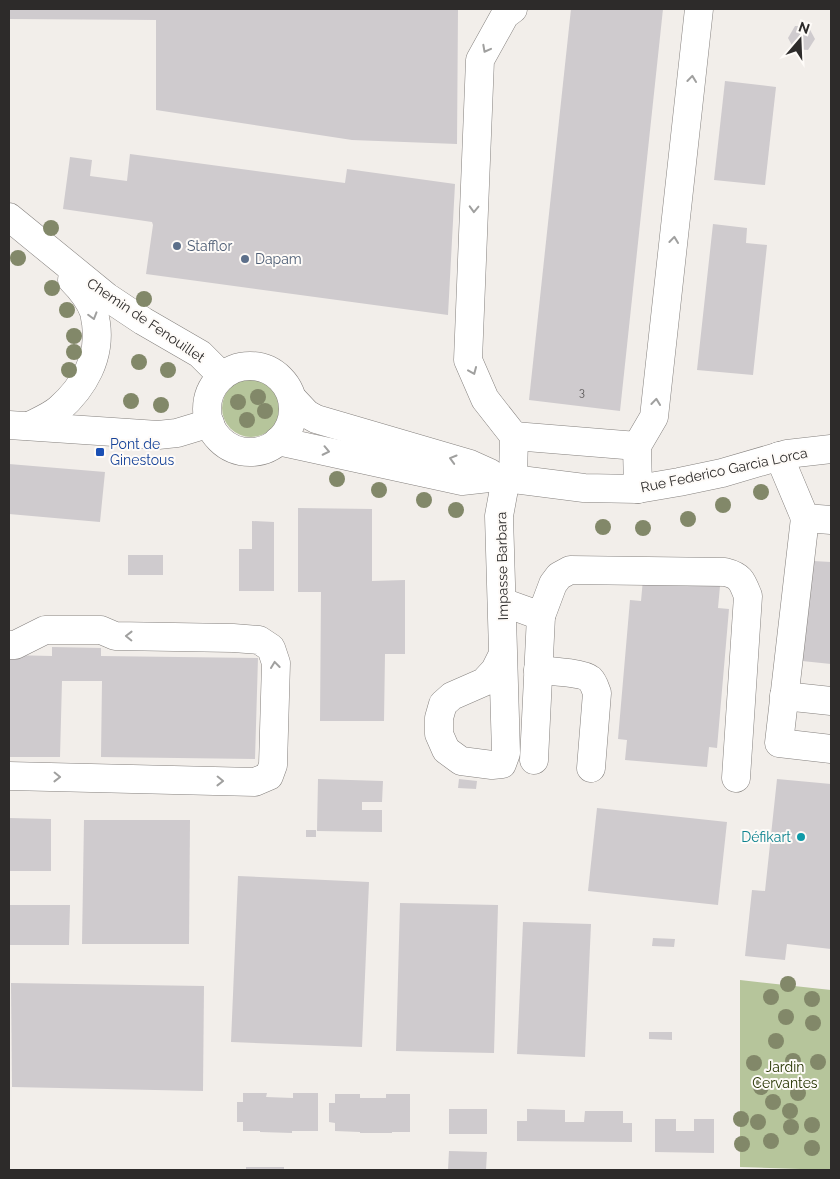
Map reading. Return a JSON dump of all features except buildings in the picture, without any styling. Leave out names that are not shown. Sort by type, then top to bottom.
[{"type":"street","points":[[513,9],[505,15],[480,60],[468,360],[485,400],[514,436],[637,446]]},
{"type":"street","points":[[638,489],[637,446],[654,417],[700,9]]},
{"type":"street","name":"Chemin de Fenouillet","points":[[9,217],[107,297],[143,321],[200,354],[214,367],[221,377]]},
{"type":"street","name":"Chemin de Fenouillet","points":[[19,425],[58,410],[76,392],[86,377],[94,358],[97,334],[94,312],[81,290],[46,248]]},
{"type":"street","points":[[242,366],[258,366],[273,372],[289,390],[292,398],[292,417],[285,434],[273,445],[261,450],[248,452],[236,449],[220,439],[212,429],[207,411],[208,398],[213,386],[227,372],[242,366]]},
{"type":"street","name":"Rue Federico Garcia Lorca","points":[[292,398],[307,414],[316,419],[470,464],[506,478]]},
{"type":"street","points":[[19,425],[158,435],[177,433],[210,423]]},
{"type":"street","name":"Impasse Barbara","points":[[503,654],[499,516],[514,436]]},
{"type":"street","name":"Rue Federico Garcia Lorca","points":[[278,441],[462,481],[506,478],[584,488],[638,489],[722,473],[787,454],[831,449]]},
{"type":"street","points":[[779,456],[818,519],[784,696],[779,743],[831,749]]},
{"type":"street","points":[[534,760],[541,616],[553,584],[559,576],[570,570],[725,572],[734,574],[742,581],[748,596],[736,778]]},
{"type":"street","points":[[502,602],[541,616]]},
{"type":"street","points":[[9,644],[15,645],[45,630],[101,630],[116,636],[233,638],[259,640],[271,648],[276,663],[273,765],[268,776],[255,782],[9,776]]},
{"type":"street","points":[[538,670],[588,677],[595,686],[597,693],[591,768]]},
{"type":"street","points":[[784,696],[831,701]]},
{"type":"green space","points":[[251,379],[262,381],[275,392],[280,408],[278,419],[267,432],[251,437],[240,435],[227,424],[222,408],[224,397],[235,384]]},
{"type":"green space","name":"Jardin Cervantes","points":[[740,980],[831,990],[831,1170],[740,1167]]},
{"type":"place","name":"Stafflor","points":[[177,246]]},
{"type":"place","name":"Dapam","points":[[245,259]]},
{"type":"place","name":"Pont de Ginestous","points":[[100,452]]},
{"type":"place","name":"Défikart","points":[[801,837]]}]
